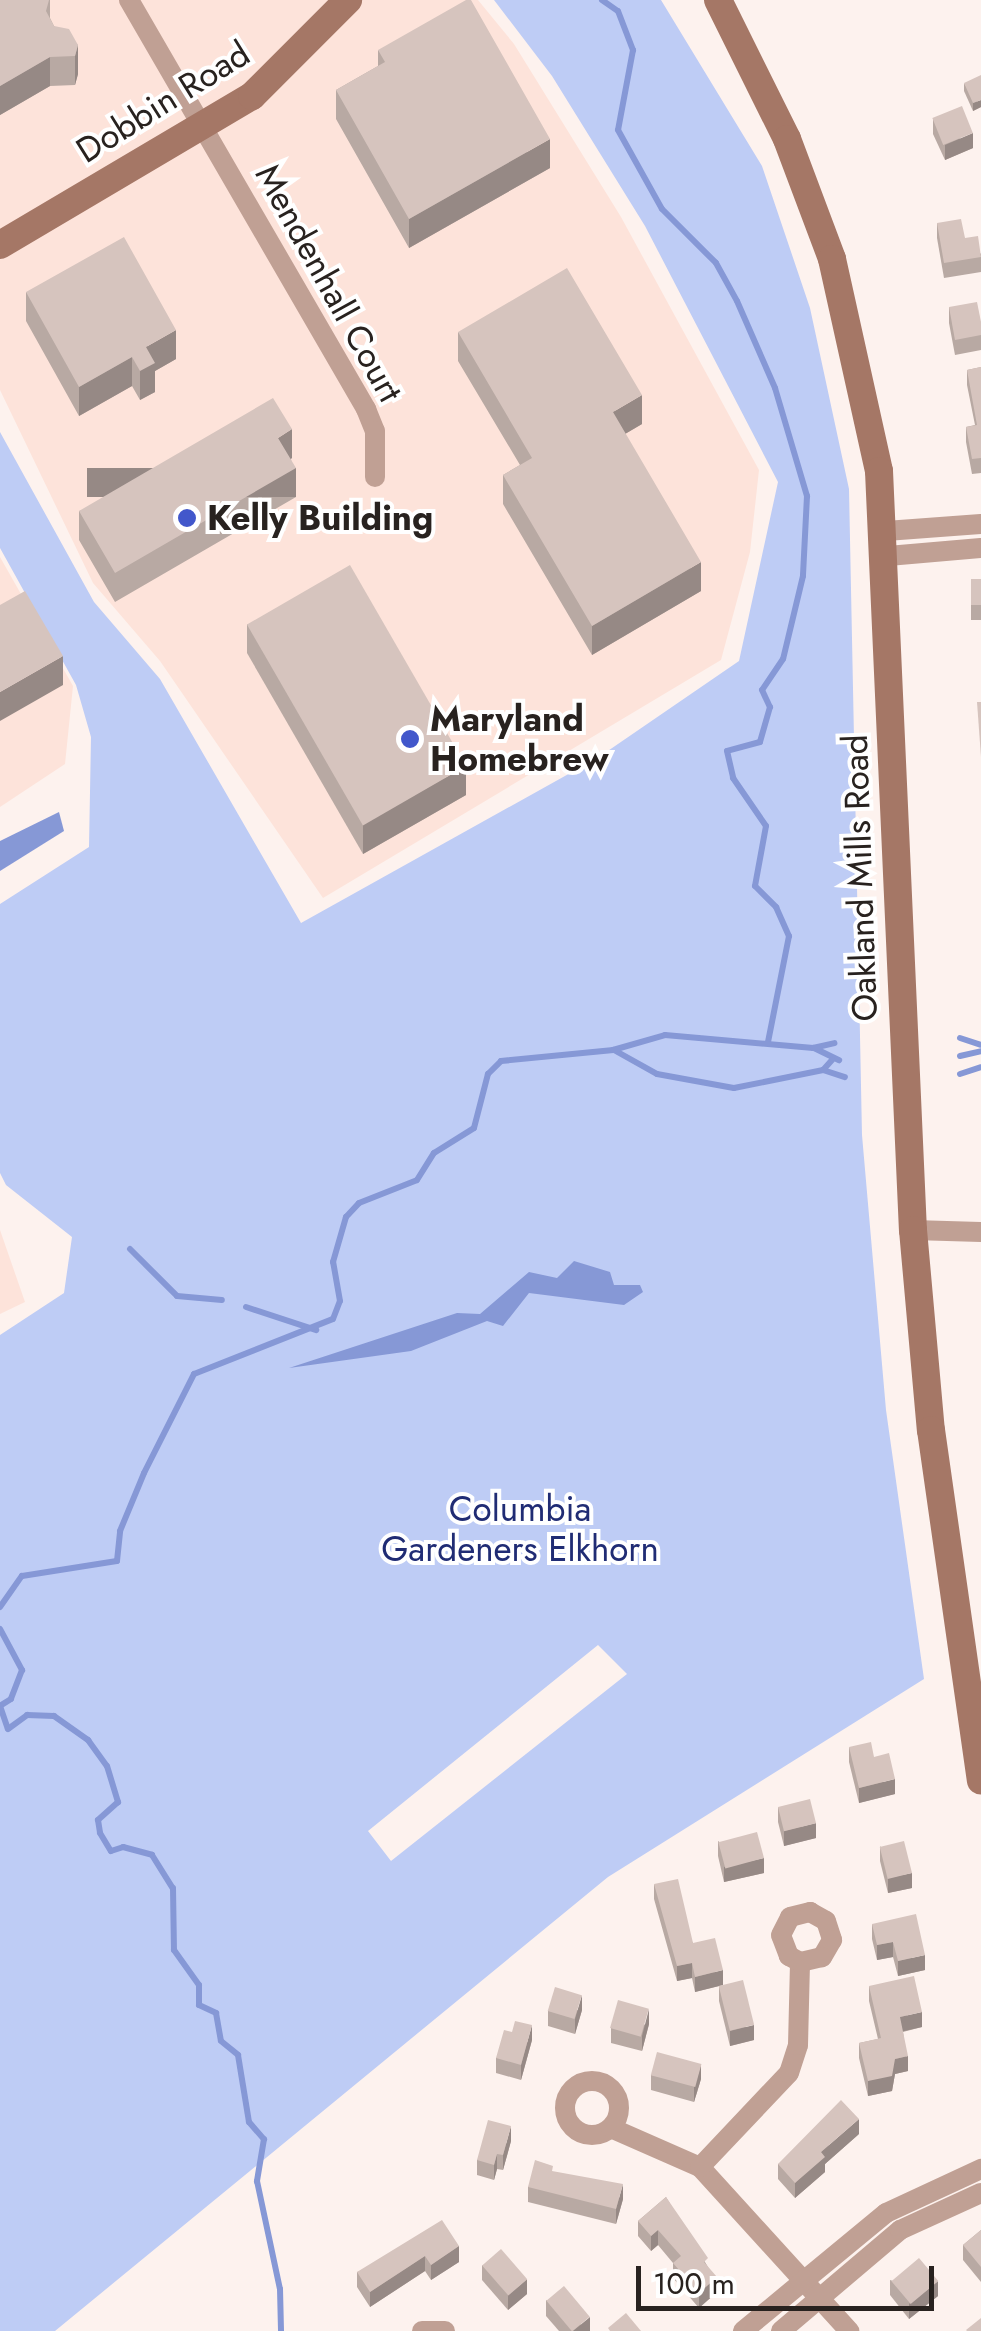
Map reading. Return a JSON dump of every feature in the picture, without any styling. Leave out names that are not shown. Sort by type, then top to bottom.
[{"type":"street","name":"Mendenhall Court","points":[[129,0],[366,409],[375,431],[375,477]]},
{"type":"street","name":"Dobbin Road","points":[[0,245],[204,127],[279,74],[348,0]]},
{"type":"street","name":"Oakland Mills Road","points":[[718,0],[781,124],[832,259],[852,332],[887,543],[913,1230],[931,1430],[981,1780]]},
{"type":"street","points":[[887,543],[981,524]]},
{"type":"street","points":[[887,543],[981,548]]},
{"type":"street","points":[[913,1230],[981,1232]]},
{"type":"street","points":[[700,2167],[788,2073],[798,2045],[800,1962]]},
{"type":"street","points":[[611,2128],[700,2167],[848,2331]]},
{"type":"street","points":[[781,2331],[812,2288],[886,2213],[981,2169]]},
{"type":"street","points":[[743,2331],[900,2230],[981,2193]]},
{"type":"street","points":[[422,2331],[446,2331]]},
{"type":"shaded area","points":[[0,0],[478,0],[514,44],[621,217],[759,470],[750,552],[721,660],[323,898],[160,661],[93,583],[0,390]]},
{"type":"shaded area","points":[[0,557],[73,686],[65,764],[0,807]]},
{"type":"shaded area","points":[[59,812],[64,831],[0,871],[0,841]]},
{"type":"shaded area","points":[[0,1230],[25,1302],[0,1314]]},
{"type":"shaded area","points":[[574,1261],[610,1272],[614,1285],[640,1285],[643,1292],[624,1305],[529,1293],[503,1326],[487,1321],[411,1351],[289,1368],[457,1313],[480,1314],[529,1272],[557,1278]]},
{"type":"green space","name":"Columbia Gardeners Elkhorn","points":[[494,0],[661,0],[762,166],[810,308],[849,489],[862,1135],[886,1410],[924,1679],[608,1877],[55,2331],[0,2331],[0,1335],[64,1293],[72,1237],[6,1185],[0,1173],[0,904],[89,847],[91,737],[76,685],[0,548],[0,432],[94,602],[160,679],[301,923],[599,757],[739,661],[778,482],[645,226],[552,76]],"holes":[[[598,1645],[627,1674],[391,1861],[368,1831]]]},
{"type":"building","points":[[0,0],[49,0],[46,11],[54,26],[69,29],[78,45],[75,56],[50,57],[0,86]]},
{"type":"building","points":[[471,0],[550,139],[409,219],[336,90],[385,62],[378,50]]},
{"type":"building","points":[[981,75],[981,100],[973,103],[964,83]]},
{"type":"building","points":[[962,106],[973,133],[943,145],[932,118]]},
{"type":"building","points":[[961,219],[965,238],[978,236],[981,257],[944,263],[937,223]]},
{"type":"building","points":[[124,237],[176,330],[146,347],[155,363],[140,371],[132,357],[79,387],[26,292]]},
{"type":"building","points":[[567,268],[642,395],[613,412],[701,562],[592,626],[503,475],[532,458],[458,332]]},
{"type":"building","points":[[977,302],[981,335],[955,340],[949,307]]},
{"type":"building","points":[[981,367],[981,458],[972,459],[966,427],[977,425],[967,370]]},
{"type":"building","name":"Kelly Building","points":[[273,398],[292,429],[278,438],[296,468],[115,573],[79,511]]},
{"type":"building","points":[[350,565],[466,766],[363,825],[247,624]]},
{"type":"building","points":[[971,579],[981,579],[981,605],[971,605]]},
{"type":"building","points":[[25,591],[63,656],[0,692],[0,605]]},
{"type":"building","points":[[977,702],[981,702],[981,757]]},
{"type":"building","points":[[871,1742],[874,1757],[889,1753],[895,1779],[859,1788],[849,1747]]},
{"type":"building","points":[[810,1799],[816,1823],[784,1831],[778,1807]]},
{"type":"building","points":[[757,1832],[764,1858],[725,1868],[718,1842]]},
{"type":"building","points":[[904,1841],[912,1873],[888,1879],[880,1847]]},
{"type":"building","points":[[678,1879],[693,1943],[715,1938],[723,1970],[695,1977],[692,1963],[677,1966],[654,1884]]},
{"type":"building","points":[[916,1914],[925,1955],[898,1961],[893,1942],[877,1945],[872,1924]]},
{"type":"building","points":[[914,1976],[922,2012],[900,2017],[908,2056],[895,2059],[892,2076],[868,2081],[859,2043],[881,2038],[869,1986]]},
{"type":"building","points":[[743,1980],[754,2025],[730,2031],[719,1986]]},
{"type":"building","points":[[555,1987],[582,1995],[574,2019],[548,2011]]},
{"type":"building","points":[[618,2000],[649,2009],[641,2037],[610,2028]]},
{"type":"building","points":[[515,2021],[532,2025],[521,2065],[496,2058],[504,2030],[512,2032]]},
{"type":"building","points":[[657,2052],[701,2064],[695,2087],[651,2075]]},
{"type":"building","points":[[841,2100],[859,2119],[821,2152],[825,2157],[795,2183],[778,2164]]},
{"type":"building","points":[[488,2120],[511,2126],[503,2155],[497,2154],[494,2165],[477,2160]]},
{"type":"building","points":[[535,2160],[553,2166],[552,2171],[623,2184],[616,2209],[528,2187]]},
{"type":"building","points":[[666,2197],[717,2277],[699,2293],[673,2263],[681,2256],[658,2230],[651,2236],[638,2221]]},
{"type":"building","points":[[442,2220],[459,2246],[431,2265],[425,2256],[370,2292],[357,2272]]},
{"type":"building","points":[[981,2230],[981,2267],[963,2245]]},
{"type":"building","points":[[501,2249],[527,2279],[508,2296],[482,2265]]},
{"type":"building","points":[[919,2258],[938,2281],[911,2304],[891,2281]]},
{"type":"building","points":[[564,2286],[590,2317],[572,2331],[546,2301]]},
{"type":"building","points":[[626,2313],[641,2331],[610,2331],[608,2328]]},
{"type":"building","points":[[981,2318],[981,2331],[966,2330]]},
{"type":"waterway","points":[[602,0],[618,11],[633,50],[618,130],[662,209],[716,263],[737,301],[775,388],[807,496],[803,576],[783,659],[762,690],[770,707],[760,742],[727,751],[733,778],[766,826],[755,886],[776,907],[789,936],[768,1042]]},
{"type":"waterway","points":[[0,1607],[22,1576],[117,1561],[120,1531],[144,1473],[194,1374],[333,1319],[340,1301],[333,1262],[346,1217],[359,1203],[417,1180],[434,1153],[474,1128],[488,1074],[501,1061],[613,1050],[665,1035],[813,1048],[834,1043]]},
{"type":"waterway","points":[[960,1038],[981,1045]]},
{"type":"waterway","points":[[814,1048],[839,1060]]},
{"type":"waterway","points":[[614,1050],[657,1074],[734,1088],[823,1070]]},
{"type":"waterway","points":[[960,1056],[981,1051]]},
{"type":"waterway","points":[[832,1060],[823,1070],[845,1077]]},
{"type":"waterway","points":[[960,1074],[981,1067]]},
{"type":"waterway","points":[[130,1249],[177,1296],[222,1300]]},
{"type":"waterway","points":[[246,1307],[316,1330]]},
{"type":"waterway","points":[[0,1629],[22,1670],[11,1699],[0,1706]]},
{"type":"waterway","points":[[0,1706],[8,1729],[27,1715],[54,1716],[88,1740],[107,1766],[118,1802],[98,1820],[100,1833],[111,1851],[123,1847],[152,1855],[173,1888],[174,1950],[199,1985],[199,2005],[216,2013],[221,2041],[238,2055],[249,2122],[264,2139],[257,2181],[280,2289],[281,2331]]},
{"type":"place","name":"Kelly Building","points":[[187,518]]},
{"type":"place","name":"Maryland Homebrew","points":[[410,739]]}]
